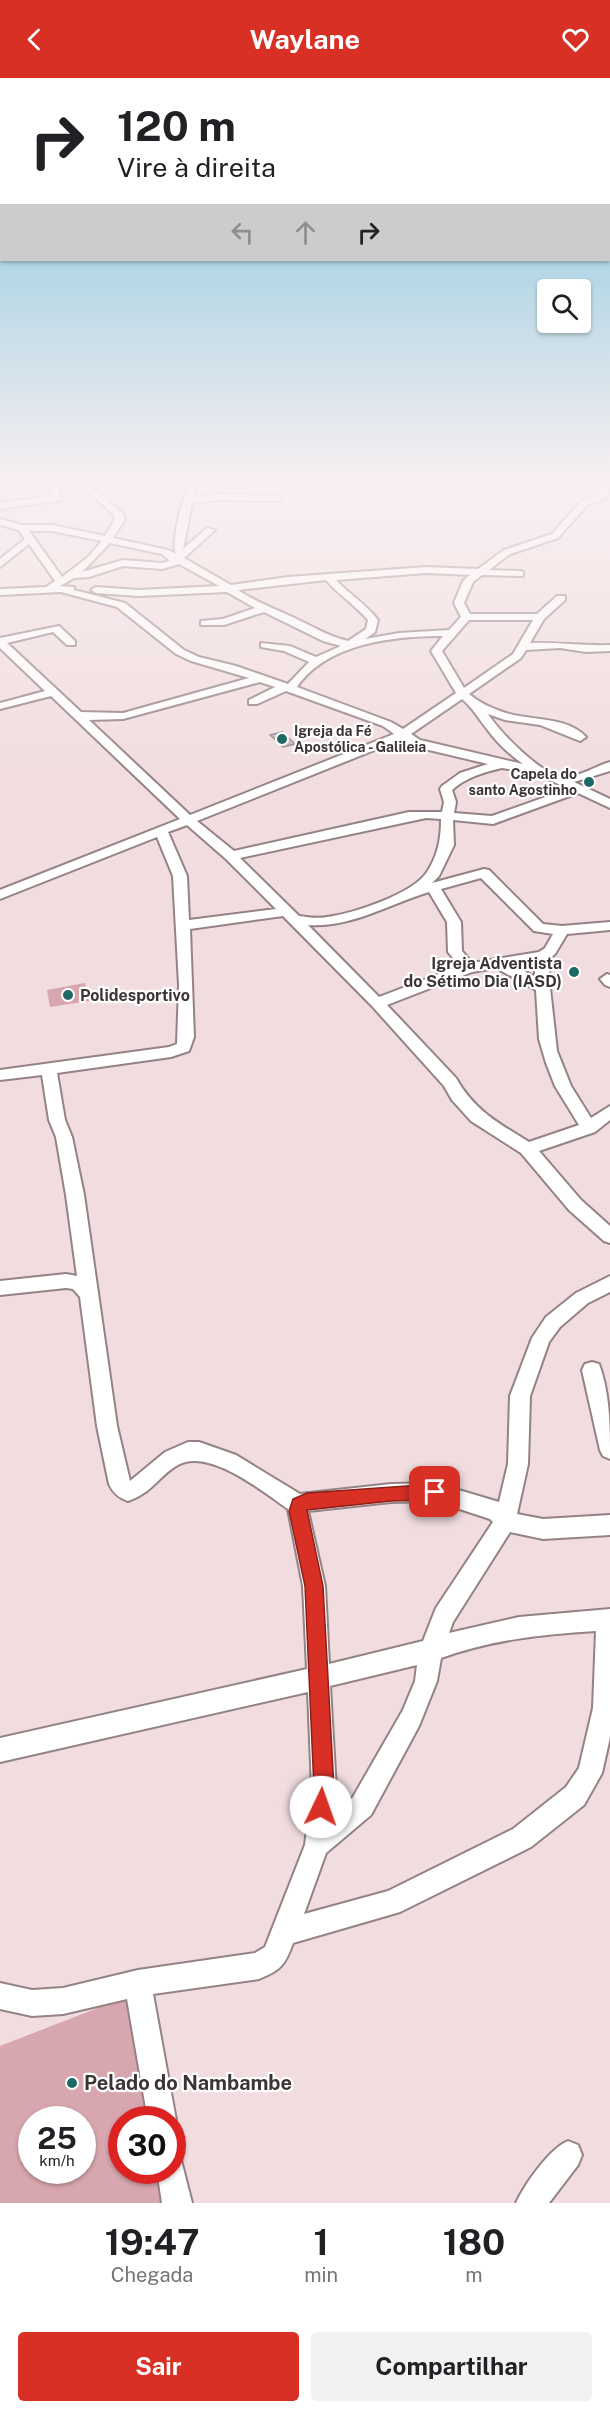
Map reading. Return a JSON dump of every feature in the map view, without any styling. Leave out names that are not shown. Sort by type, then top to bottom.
[{"type":"street","points":[[10,579],[24,590]]},
{"type":"street","points":[[56,579],[60,585],[121,605],[180,652],[261,678],[387,724],[402,735],[429,747],[539,770]]},
{"type":"street","points":[[60,585],[67,579]]},
{"type":"street","points":[[215,579],[226,589],[327,639],[351,645],[411,634],[454,633]]},
{"type":"street","points":[[102,599],[139,593],[226,589],[310,579]]},
{"type":"street","points":[[253,702],[287,688],[316,661],[351,645],[371,630],[373,620],[360,604],[343,594],[330,579]]},
{"type":"street","points":[[465,579],[468,581],[459,603],[466,617]]},
{"type":"street","points":[[0,592],[46,589],[60,585],[139,593]]},
{"type":"street","points":[[0,895],[402,735],[493,675],[517,656],[540,617],[561,598]]},
{"type":"street","points":[[205,622],[224,622],[265,608]]},
{"type":"street","points":[[466,617],[540,617]]},
{"type":"street","points":[[466,617],[436,651],[462,694],[476,705],[510,719],[549,724],[580,737]]},
{"type":"street","points":[[0,641],[54,628],[71,644]]},
{"type":"street","points":[[0,641],[187,819],[231,856],[377,1004],[450,1082],[458,1096],[477,1117],[527,1149],[575,1204],[610,1236]]},
{"type":"street","points":[[265,645],[286,648],[316,661]]},
{"type":"street","points":[[523,647],[560,645],[586,649],[610,648]]},
{"type":"street","points":[[76,715],[123,716],[261,678]]},
{"type":"street","points":[[0,706],[54,692]]},
{"type":"street","points":[[476,705],[491,727],[512,750],[539,770],[564,781],[608,806]]},
{"type":"street","points":[[91,729],[106,717]]},
{"type":"street","points":[[414,892],[432,876],[447,845],[447,816],[450,802],[446,789],[451,783],[502,764]]},
{"type":"street","points":[[564,781],[596,773],[610,766]]},
{"type":"street","points":[[231,856],[409,816],[447,816],[493,820],[579,789]]},
{"type":"street","points":[[0,1075],[171,1052],[184,1047],[186,985],[180,876],[161,830]]},
{"type":"street","points":[[184,925],[290,916],[326,922],[372,909],[414,892],[484,873],[539,928],[562,930],[610,926]]},
{"type":"street","points":[[434,886],[454,922],[455,952],[469,968]]},
{"type":"street","points":[[377,1004],[469,968],[543,956],[550,951],[562,930]]},
{"type":"street","points":[[543,956],[541,974],[548,1020],[547,1037],[553,1062],[564,1091],[589,1128]]},
{"type":"street","points":[[497,963],[543,988]]},
{"type":"street","points":[[49,1069],[57,1120],[64,1137],[75,1195],[107,1426],[119,1484],[128,1492],[140,1488],[166,1462],[190,1450],[217,1456],[256,1474],[299,1505]]},
{"type":"street","points":[[527,1149],[589,1128],[610,1113]]},
{"type":"street","points":[[0,1288],[66,1281],[78,1283],[89,1294]]},
{"type":"street","points":[[317,1845],[362,1806],[391,1749],[411,1718],[426,1681],[431,1650],[444,1616],[505,1521],[518,1464],[519,1396],[541,1338],[553,1322],[582,1298],[610,1283]]},
{"type":"street","points":[[592,1370],[610,1450]]},
{"type":"street","points":[[299,1505],[307,1501],[435,1492],[497,1511],[505,1521],[543,1529],[610,1525]]},
{"type":"street","points":[[0,1996],[32,2002],[63,2001],[138,1983],[259,1966],[275,1956],[317,1845],[324,1789],[314,1586],[298,1511],[299,1505]]},
{"type":"street","points":[[0,1750],[108,1724],[211,1704],[431,1650],[464,1637],[531,1626],[609,1620],[605,1708],[590,1773],[575,1796],[522,1838],[391,1903],[282,1933]]},
{"type":"street","points":[[138,1983],[160,2106]]},
{"type":"street","points":[[531,2203],[568,2155]]},
{"type":"street","points":[[174,2184],[177,2203]]},
{"type":"shaded area","name":"Polidesportivo","points":[[85,983],[89,1001],[50,1007],[47,990]]},
{"type":"shaded area","name":"Pelado do Nambambe","points":[[126,1997],[149,2106],[108,2106],[108,2184],[165,2184],[169,2203],[0,2203],[0,2046]]},
{"type":"building","name":"Igreja da Fé Apostólica - Galileia","points":[[282,732],[295,744],[283,747],[270,735]]},
{"type":"place","name":"Igreja da Fé Apostólica - Galileia","points":[[282,739]]},
{"type":"place","name":"Capela do santo Agostinho","points":[[589,782]]},
{"type":"place","name":"Igreja Adventista do Sétimo Dia (IASD)","points":[[574,972]]},
{"type":"place","name":"Polidesportivo","points":[[68,995]]},
{"type":"place","name":"Pelado do Nambambe","points":[[72,2083]]},
{"type":"route","points":[[321,1807],[324,1789],[314,1586],[298,1511],[299,1505],[307,1501],[391,1493],[435,1492]]}]
